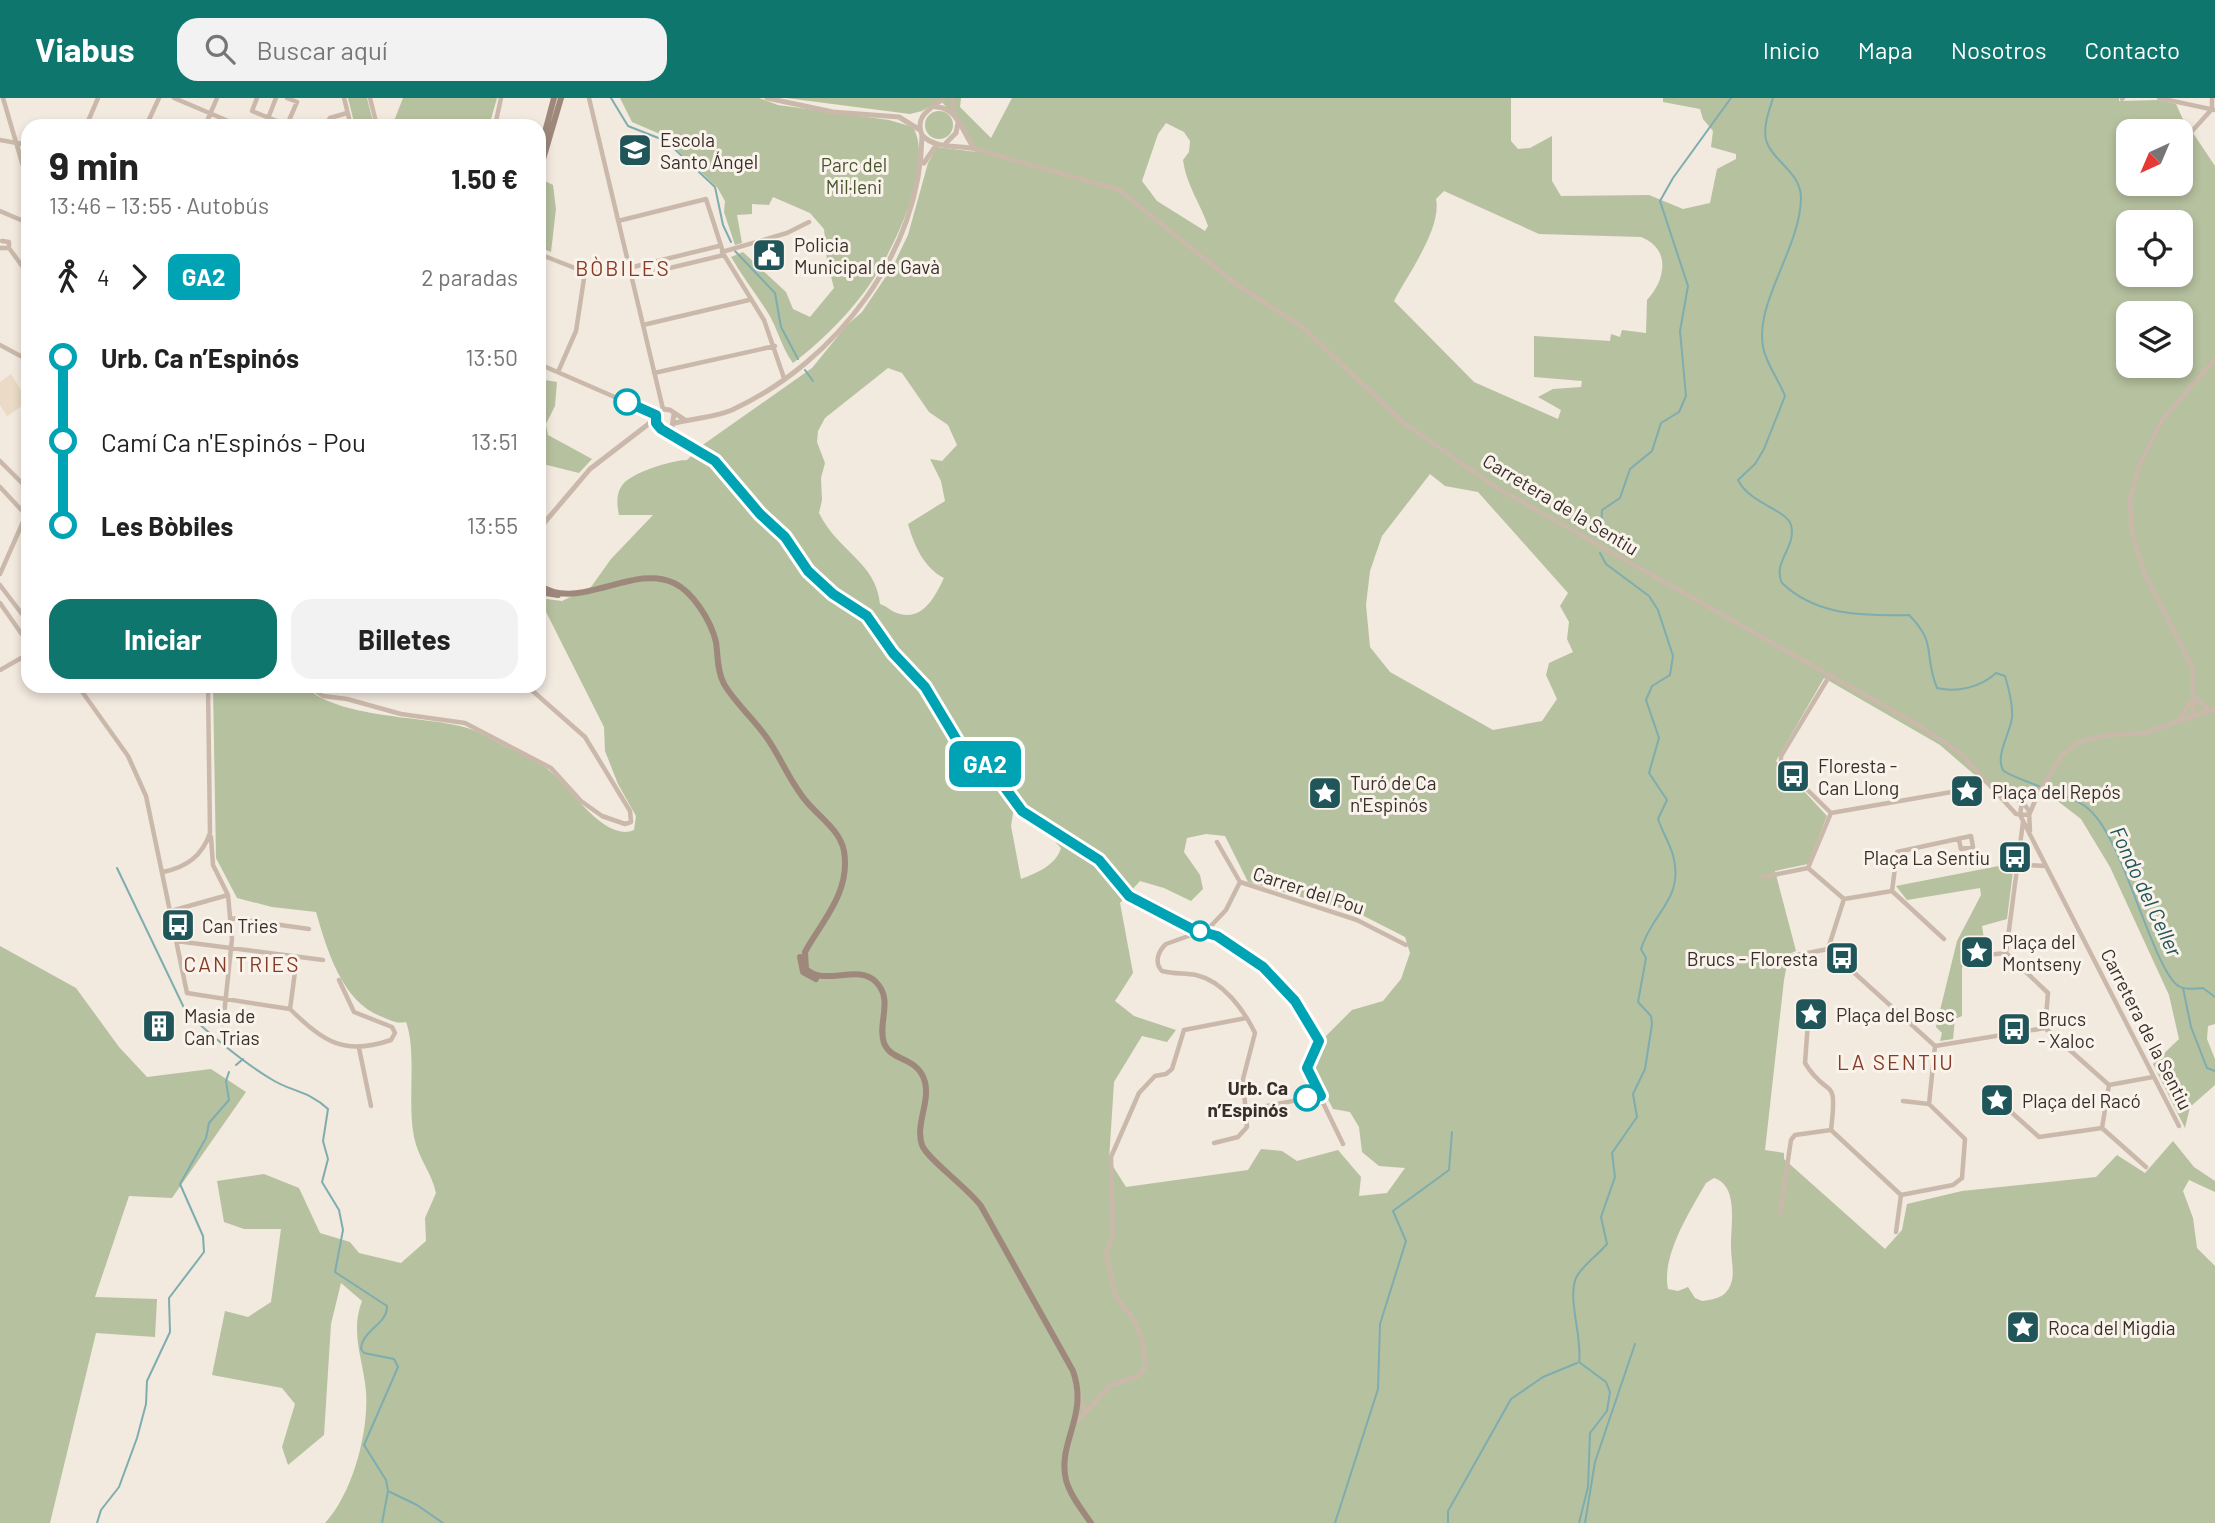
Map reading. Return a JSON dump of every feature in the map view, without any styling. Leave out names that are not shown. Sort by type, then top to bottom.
[{"type":"main road","points":[[546,128],[554,98]]},
{"type":"main road","points":[[546,149],[561,98]]},
{"type":"main road","points":[[546,587],[568,592],[662,579],[680,586],[701,610],[714,637],[724,683],[768,739],[799,792],[831,827],[843,849],[844,868],[836,902],[827,921],[804,952],[806,968],[820,976],[864,974],[879,986],[885,1000],[884,1043],[891,1052],[916,1065],[924,1080],[927,1092],[920,1139],[925,1151],[961,1182],[981,1206],[1069,1362],[1079,1394],[1079,1409],[1065,1457],[1066,1481],[1089,1523]]},
{"type":"main road","points":[[546,593],[572,596],[660,583],[677,589],[697,611],[711,638],[723,687],[765,741],[802,801],[833,834],[841,850],[841,869],[831,909],[802,953],[800,967],[808,977],[862,977],[876,987],[881,1000],[880,1032],[884,1049],[913,1066],[922,1081],[918,1144],[926,1158],[963,1188],[983,1214],[1069,1367],[1079,1409],[1062,1470],[1067,1490],[1089,1523]]},
{"type":"street","points":[[89,119],[98,98]]},
{"type":"street","points":[[149,119],[159,98]]},
{"type":"street","points":[[174,98],[224,119]]},
{"type":"street","points":[[208,119],[217,98]]},
{"type":"street","points":[[257,98],[252,111],[268,118],[276,98]]},
{"type":"street","points":[[287,98],[297,102],[290,119]]},
{"type":"street","points":[[344,98],[349,119]]},
{"type":"street","points":[[370,98],[375,119]]},
{"type":"street","points":[[496,119],[501,98]]},
{"type":"street","points":[[589,98],[663,409]]},
{"type":"street","points":[[767,98],[832,112],[902,117],[923,114],[944,98]]},
{"type":"street","points":[[952,98],[958,122],[975,149]]},
{"type":"street","points":[[2159,98],[2213,110]]},
{"type":"street","points":[[2211,98],[2213,110]]},
{"type":"street","points":[[0,111],[4,101]]},
{"type":"street","points":[[4,101],[21,160]]},
{"type":"street","points":[[933,107],[944,107],[954,113]]},
{"type":"street","points":[[2193,131],[2213,110]]},
{"type":"street","points":[[329,119],[347,113]]},
{"type":"street","points":[[645,429],[660,428],[730,411],[798,368],[853,314],[885,269],[914,201],[922,166],[923,114]]},
{"type":"street","points":[[902,117],[940,144]]},
{"type":"street","points":[[922,166],[940,144],[953,138],[958,122]]},
{"type":"street","points":[[0,140],[21,142]]},
{"type":"street","name":"Carretera de la Sentiu","points":[[940,144],[975,149],[1086,178],[1118,190],[1237,285],[1301,326],[1404,423],[1494,486],[1918,725],[1960,753],[2023,821],[2179,1126]]},
{"type":"street","points":[[618,221],[706,199],[722,251],[749,300],[764,320],[784,378]]},
{"type":"street","points":[[0,211],[21,220]]},
{"type":"street","points":[[546,257],[584,272],[630,272],[788,233],[809,222]]},
{"type":"street","points":[[0,245],[9,242],[9,248]]},
{"type":"street","points":[[0,245],[9,248],[21,264]]},
{"type":"street","points":[[630,272],[722,251]]},
{"type":"street","points":[[558,372],[576,331],[584,272]]},
{"type":"street","points":[[643,325],[749,300]]},
{"type":"street","points":[[0,345],[21,356]]},
{"type":"street","points":[[654,373],[775,346]]},
{"type":"street","points":[[2196,713],[2193,669],[2145,574],[2132,534],[2130,499],[2138,468],[2162,420],[2215,359]]},
{"type":"street","points":[[546,367],[655,417],[660,428],[715,461],[760,514],[785,537],[808,571],[833,594],[867,616],[893,653],[925,687],[961,747],[989,766],[1022,811],[1099,860],[1129,896],[1198,931],[1211,933],[1237,948],[1273,975],[1295,1001],[1319,1041],[1307,1068],[1343,1144]]},
{"type":"street","points":[[546,521],[590,469],[618,445],[645,429],[663,409]]},
{"type":"street","points":[[663,409],[685,421]]},
{"type":"street","points":[[674,414],[676,437]]},
{"type":"street","points":[[0,461],[21,482]]},
{"type":"street","points":[[0,487],[21,510]]},
{"type":"street","points":[[0,575],[21,529]]},
{"type":"street","points":[[0,585],[21,613]]},
{"type":"street","points":[[0,603],[21,636]]},
{"type":"street","points":[[0,671],[21,658]]},
{"type":"street","points":[[0,671],[21,662]]},
{"type":"street","points":[[1830,675],[1782,756],[1781,764],[1831,813]]},
{"type":"street","points":[[83,693],[121,746],[137,776],[151,813],[186,990],[191,996],[290,1009],[320,1036],[342,1046],[359,1048],[391,1040],[395,1031],[392,1027],[354,1012],[339,981]]},
{"type":"street","points":[[208,693],[210,833],[213,865],[228,895],[232,948],[223,1024]]},
{"type":"street","points":[[319,693],[401,714],[465,723],[551,768],[581,801],[602,816],[625,824],[631,822],[630,811],[585,737],[535,693]]},
{"type":"street","points":[[2193,697],[2213,709]]},
{"type":"street","points":[[2179,720],[2193,697]]},
{"type":"street","points":[[2029,815],[2049,776],[2067,750],[2079,742],[2107,735],[2144,733],[2213,709]]},
{"type":"street","points":[[1831,813],[1963,790]]},
{"type":"street","points":[[2021,831],[2018,815],[2022,801],[2039,792]]},
{"type":"street","points":[[2000,794],[2022,801],[2027,807],[2030,835]]},
{"type":"street","points":[[1808,868],[1831,813]]},
{"type":"street","points":[[2018,815],[2029,815]]},
{"type":"street","points":[[2006,953],[2023,821]]},
{"type":"street","points":[[163,872],[180,868],[193,860],[204,848],[210,833]]},
{"type":"street","points":[[1892,891],[1897,852],[1959,840]]},
{"type":"street","name":"Carrer del Pou","points":[[1217,842],[1240,882],[1357,920],[1406,945]]},
{"type":"street","points":[[2018,862],[2046,866]]},
{"type":"street","points":[[2017,873],[2025,865]]},
{"type":"street","points":[[1763,877],[1808,868]]},
{"type":"street","points":[[1808,868],[1844,899]]},
{"type":"street","name":"Carrer del Pou","points":[[1240,882],[1218,919],[1208,929],[1166,944],[1160,949],[1158,966],[1166,972],[1204,978],[1236,1001],[1246,1018]]},
{"type":"street","points":[[1844,899],[1892,891]]},
{"type":"street","points":[[1892,891],[1944,939]]},
{"type":"street","points":[[170,911],[228,895]]},
{"type":"street","points":[[1828,949],[1844,899]]},
{"type":"street","points":[[230,918],[309,929]]},
{"type":"street","points":[[176,941],[323,960]]},
{"type":"street","points":[[1792,956],[1828,949]]},
{"type":"street","points":[[1828,949],[1935,1046]]},
{"type":"street","points":[[1987,955],[2006,953],[2048,993],[2045,1028]]},
{"type":"street","points":[[290,1009],[297,957]]},
{"type":"street","points":[[1076,1423],[1111,1385],[1141,1374],[1147,1363],[1138,1327],[1116,1296],[1106,1254],[1113,1234],[1111,1167],[1115,1146],[1139,1093],[1154,1076],[1166,1074],[1172,1069],[1184,1030],[1246,1018],[1255,1037],[1243,1079],[1247,1125],[1243,1134],[1214,1143]]},
{"type":"street","points":[[1808,1022],[1805,1063],[1832,1088],[1835,1096],[1831,1130]]},
{"type":"street","points":[[2045,1028],[2109,1085]]},
{"type":"street","points":[[1935,1046],[2045,1028]]},
{"type":"street","points":[[1929,1104],[1935,1046]]},
{"type":"street","points":[[359,1048],[370,1107]]},
{"type":"street","points":[[2109,1085],[2153,1077]]},
{"type":"street","points":[[2102,1128],[2109,1085]]},
{"type":"street","points":[[1245,1110],[1321,1096]]},
{"type":"street","points":[[1900,1195],[1953,1185],[1962,1178],[1965,1139],[1929,1104],[1903,1101]]},
{"type":"street","points":[[2001,1103],[2039,1137],[2102,1128],[2146,1167]]},
{"type":"street","points":[[1831,1130],[1900,1195]]},
{"type":"street","points":[[1780,1213],[1791,1140],[1795,1135],[1831,1130]]},
{"type":"street","points":[[1896,1232],[1900,1195]]},
{"type":"street","points":[[1085,1414],[1079,1409],[1097,1401]]},
{"type":"green space","points":[[348,98],[367,98],[372,119],[353,119]]},
{"type":"green space","points":[[403,98],[497,98],[491,119],[395,119]]},
{"type":"green space","name":"Parc del Mil·leni","points":[[620,98],[759,98],[778,105],[889,120],[913,127],[919,144],[919,165],[914,189],[885,260],[847,314],[793,363],[768,313],[731,257],[743,252],[786,292],[793,309],[810,317],[834,288],[827,261],[824,229],[810,213],[773,197],[769,205],[752,204],[752,214],[737,215],[742,243],[735,245],[724,212],[725,201],[717,187],[660,134],[632,122]]},
{"type":"green space","points":[[786,98],[961,98],[960,107],[991,138],[1012,98],[1511,98],[1511,141],[1518,149],[1530,148],[1552,136],[1552,181],[1561,196],[1649,195],[1683,209],[1710,203],[1717,169],[1736,159],[1736,154],[1711,147],[1713,131],[1703,119],[1700,109],[1663,102],[1663,98],[2119,98],[2119,101],[2159,100],[2176,104],[2183,119],[2116,119],[2116,196],[2193,196],[2193,133],[2215,166],[2215,1024],[2208,1026],[2207,1039],[2215,1059],[2215,1085],[2190,1107],[2185,1128],[2153,1064],[2179,1039],[2169,995],[2110,867],[2081,819],[2051,796],[2033,790],[2019,798],[1984,783],[1940,745],[1824,678],[1776,761],[1827,816],[1808,864],[1775,871],[1796,951],[1789,954],[1784,980],[1765,1150],[1784,1153],[1784,1159],[1885,1249],[1902,1230],[1907,1204],[1962,1191],[2096,1177],[2117,1155],[2145,1173],[2173,1141],[2194,1167],[2215,1181],[2215,1192],[2189,1180],[2183,1191],[2193,1218],[2197,1248],[2215,1266],[2215,1523],[325,1523],[344,1495],[351,1479],[365,1424],[366,1391],[357,1335],[362,1301],[341,1283],[331,1324],[324,1435],[288,1465],[282,1447],[295,1404],[282,1388],[212,1375],[225,1311],[248,1317],[271,1302],[281,1229],[244,1229],[224,1222],[217,1181],[264,1174],[299,1188],[320,1233],[350,1242],[359,1253],[401,1263],[426,1241],[425,1218],[436,1193],[414,1137],[411,1047],[406,1022],[396,1022],[367,1009],[346,987],[331,958],[316,912],[272,907],[237,898],[216,858],[213,693],[315,693],[337,704],[358,710],[469,728],[545,767],[588,811],[611,828],[623,832],[634,830],[636,816],[618,784],[605,751],[604,727],[546,612],[546,599],[562,601],[591,587],[611,559],[653,515],[619,515],[618,493],[625,482],[651,468],[687,460],[704,444],[812,368],[847,325],[862,312],[893,266],[908,235],[928,163],[937,147],[977,152],[965,128],[940,100],[922,111],[910,114]],"holes":[[[1166,123],[1184,132],[1190,141],[1189,152],[1183,160],[1190,185],[1208,226],[1205,231],[1157,201],[1142,181],[1158,134]],[[1444,191],[1539,234],[1641,237],[1658,249],[1661,275],[1647,300],[1646,333],[1622,330],[1620,337],[1611,334],[1610,341],[1534,336],[1534,377],[1582,381],[1581,387],[1553,389],[1538,397],[1561,410],[1558,419],[1474,382],[1394,301],[1429,237],[1434,223],[1436,199]],[[888,368],[902,373],[929,412],[948,425],[957,445],[942,461],[930,459],[941,481],[945,501],[908,524],[921,555],[931,568],[944,578],[928,605],[908,615],[880,604],[872,578],[827,527],[819,513],[822,500],[821,478],[825,463],[817,442],[818,431],[825,418]],[[1430,474],[1445,486],[1478,492],[1568,593],[1560,606],[1569,622],[1567,639],[1573,652],[1549,663],[1546,675],[1557,699],[1542,721],[1493,730],[1390,672],[1370,647],[1366,605],[1370,571],[1382,536]],[[1013,813],[1039,827],[1061,848],[1050,864],[1021,879],[1011,826]],[[1206,834],[1225,836],[1248,882],[1358,913],[1405,937],[1410,953],[1401,979],[1383,1001],[1352,1010],[1325,1037],[1316,1063],[1316,1076],[1333,1109],[1350,1112],[1359,1127],[1362,1152],[1379,1166],[1405,1168],[1387,1193],[1359,1196],[1361,1177],[1338,1150],[1297,1161],[1282,1151],[1261,1149],[1248,1170],[1126,1187],[1109,1160],[1114,1082],[1142,1036],[1167,1042],[1176,1030],[1134,1016],[1115,1001],[1133,973],[1120,903],[1140,881],[1164,888],[1191,901],[1203,889],[1200,875],[1184,852],[1187,838]],[[1714,1178],[1722,1182],[1731,1198],[1732,1281],[1722,1295],[1702,1301],[1695,1298],[1688,1287],[1678,1291],[1668,1289],[1667,1276],[1678,1234],[1706,1183]]]},
{"type":"green space","points":[[939,111],[949,115],[953,125],[949,135],[939,139],[929,135],[925,125],[929,115]]},
{"type":"green space","points":[[546,182],[553,185],[556,209],[551,252],[546,250]]},
{"type":"green space","points":[[546,380],[557,382],[555,406],[546,424]]},
{"type":"green space","points":[[546,424],[548,435],[592,459],[579,473],[546,465]]},
{"type":"green space","points":[[2014,863],[2007,919],[1982,926],[1985,945],[1970,949],[1962,968],[1962,1016],[1955,1019],[1953,1039],[1940,1041],[1942,1033],[1936,1027],[1957,941],[1981,895],[1980,888],[1907,900],[1896,886]]},
{"type":"green space","points":[[0,946],[76,988],[119,1047],[147,1077],[211,1069],[246,1092],[172,1198],[129,1196],[95,1297],[157,1299],[155,1337],[96,1333],[50,1523],[0,1523]]},
{"type":"shaded area","points":[[11,374],[21,390],[21,407],[7,416],[0,405],[0,382]]},
{"type":"waterway","points":[[611,98],[628,126],[666,141],[715,187],[723,225],[731,242]]},
{"type":"waterway","points":[[1601,539],[1602,510],[1620,498],[1630,469],[1652,451],[1661,423],[1679,412],[1686,396],[1680,331],[1688,286],[1660,201],[1673,178],[1731,98]]},
{"type":"waterway","points":[[1773,98],[1766,124],[1766,140],[1774,154],[1792,174],[1800,189],[1801,198],[1794,236],[1771,293],[1762,329],[1765,353],[1785,396],[1764,449],[1755,464],[1738,480],[1750,495],[1783,515],[1791,525],[1791,540],[1780,568],[1782,583],[1795,594],[1825,608],[1858,614],[1909,615],[1924,634],[1937,688],[1961,689],[1983,682],[1996,673],[2005,676],[2012,713],[2002,751],[2003,770],[2077,802],[2094,814],[2120,858],[2169,976],[2180,987],[2203,988],[2215,997]]},
{"type":"waterway","points":[[735,251],[775,293],[781,327],[798,359]]},
{"type":"waterway","points":[[805,370],[813,381]]},
{"type":"waterway","points":[[1579,1523],[1588,1487],[1590,1433],[1607,1411],[1610,1392],[1606,1382],[1579,1362],[1574,1284],[1580,1272],[1607,1244],[1601,1217],[1615,1177],[1612,1153],[1637,1117],[1633,1094],[1645,1069],[1652,1024],[1651,1016],[1638,1002],[1646,958],[1641,949],[1671,894],[1676,870],[1673,855],[1658,819],[1667,800],[1649,773],[1659,738],[1646,700],[1652,686],[1670,675],[1673,656],[1658,610],[1649,596],[1606,564],[1600,553]]},
{"type":"waterway","points":[[117,868],[186,1012],[227,1048],[260,1072],[313,1098],[328,1109],[323,1141],[328,1159],[322,1182],[339,1210],[343,1230],[335,1272],[387,1306],[384,1318],[362,1342],[361,1349],[364,1353],[394,1359],[398,1367],[364,1445],[386,1480],[388,1491],[382,1523]]},
{"type":"waterway","name":"Fondo del Celler","points":[[2183,988],[2191,1027],[2207,1068],[2215,1071]]},
{"type":"waterway","points":[[236,1065],[243,1059]]},
{"type":"waterway","points":[[97,1523],[101,1510],[119,1487],[137,1438],[146,1404],[147,1381],[170,1332],[169,1298],[204,1252],[203,1236],[180,1184],[206,1138],[209,1123],[229,1100],[226,1081],[229,1072]]},
{"type":"waterway","points":[[1335,1523],[1378,1389],[1380,1324],[1406,1241],[1393,1211],[1449,1170],[1452,1132]]},
{"type":"waterway","points":[[1585,1523],[1595,1462],[1635,1344]]},
{"type":"waterway","points":[[1448,1523],[1448,1511],[1511,1399],[1543,1377],[1577,1363]]},
{"type":"waterway","points":[[390,1492],[417,1505],[443,1523]]},
{"type":"bus line","name":"GA2","points":[[627,402],[656,415],[656,423],[661,429],[689,443],[715,461],[760,514],[776,526],[808,571],[833,594],[857,607],[867,616],[893,653],[910,669],[939,706],[961,747],[989,766],[1002,780],[1022,811],[1099,860],[1129,896],[1192,929],[1211,933],[1231,944],[1281,983],[1319,1041],[1307,1068],[1310,1079],[1321,1096],[1307,1098]]},
{"type":"place","name":"Escola Santo Ángel","points":[[635,150]]},
{"type":"place","name":"Policia Municipal de Gavà","points":[[769,255]]},
{"type":"place","name":"Floresta - Can Llong","points":[[1793,776]]},
{"type":"place","name":"Plaça del Repós","points":[[1967,791]]},
{"type":"place","name":"Turó de Ca n'Espinós","points":[[1325,793]]},
{"type":"place","name":"Plaça La Sentiu","points":[[2015,857]]},
{"type":"place","name":"Can Tries","points":[[178,925]]},
{"type":"place","name":"Plaça del Montseny","points":[[1977,952]]},
{"type":"place","name":"Brucs - Floresta","points":[[1842,958]]},
{"type":"place","name":"Plaça del Bosc","points":[[1811,1014]]},
{"type":"place","name":"Masia de Can Trias","points":[[159,1026]]},
{"type":"place","name":"Brucs - Xaloc","points":[[2014,1029]]},
{"type":"place","name":"Urb. Ca n’Espinós","points":[[1307,1098]]},
{"type":"place","name":"Plaça del Racó","points":[[1997,1100]]},
{"type":"place","name":"Roca del Migdia","points":[[2023,1327]]},
{"type":"district","name":"BÒBILES","points":[[623,267]]},
{"type":"district","name":"CAN TRIES","points":[[242,963]]},
{"type":"district","name":"LA SENTIU","points":[[1896,1061]]}]
